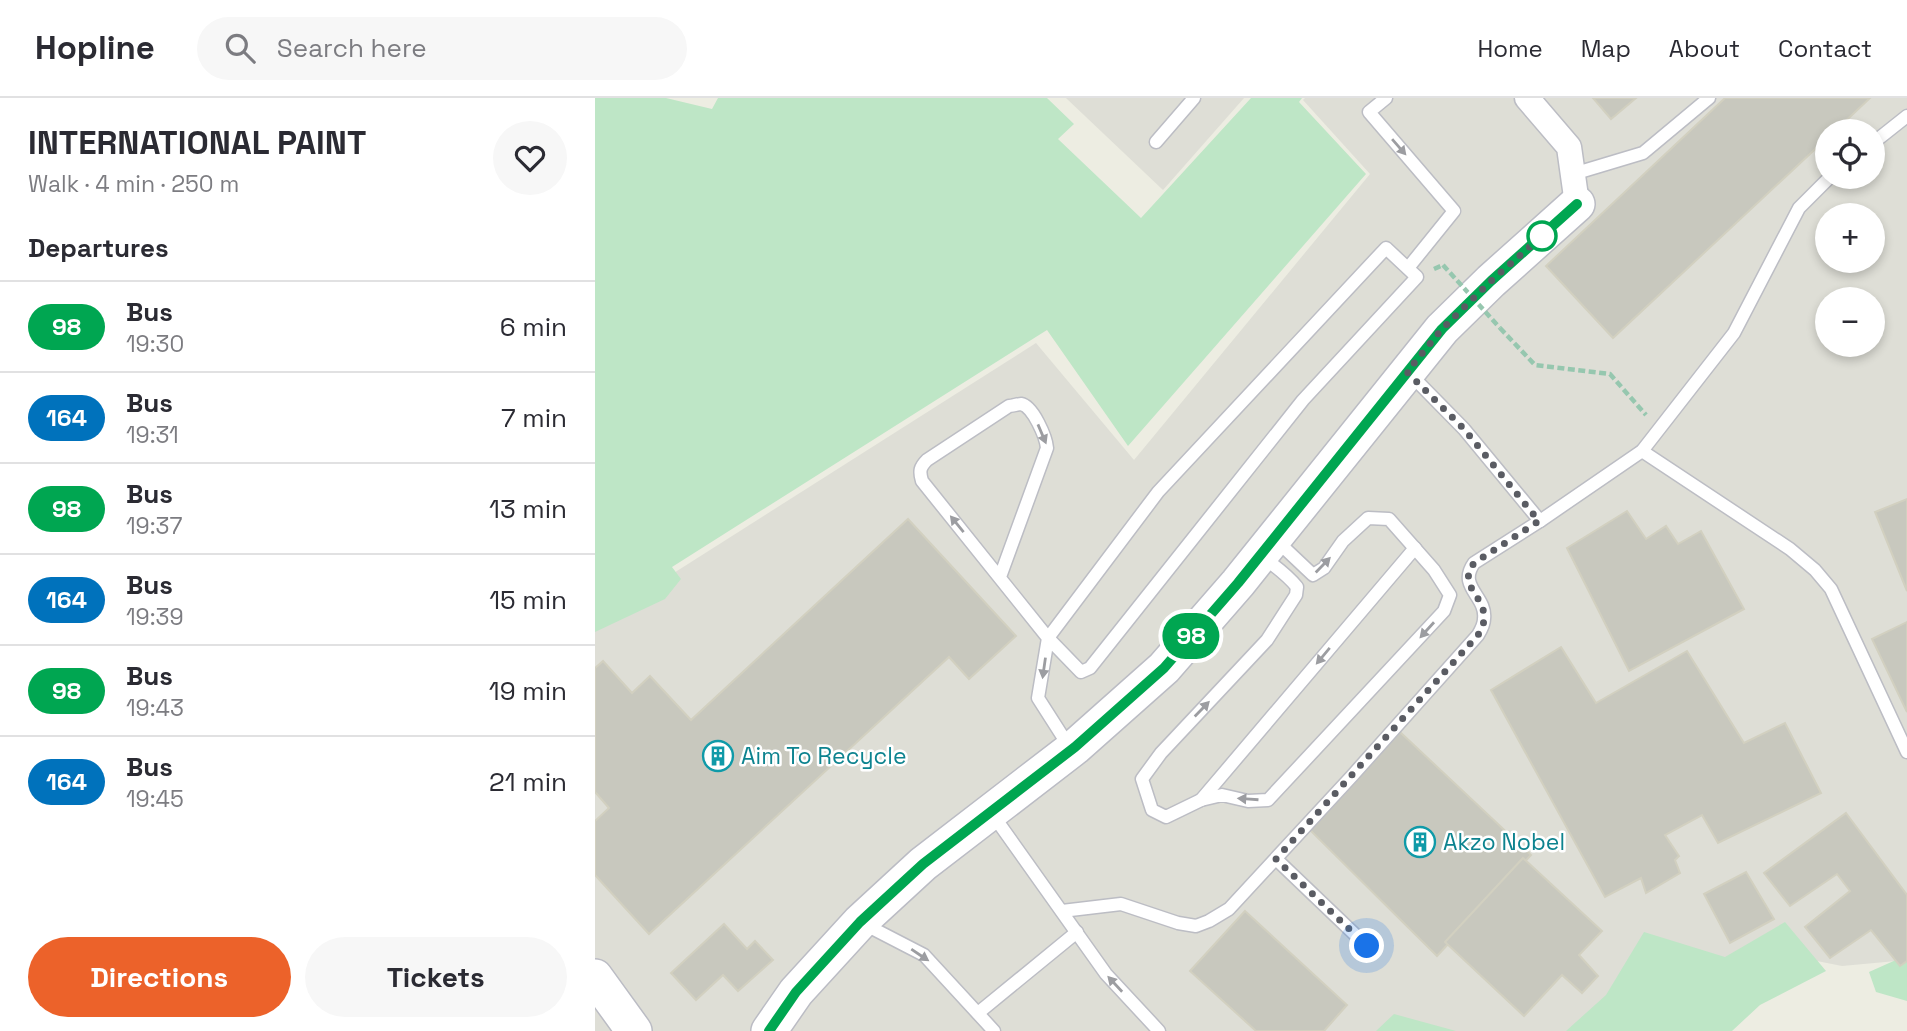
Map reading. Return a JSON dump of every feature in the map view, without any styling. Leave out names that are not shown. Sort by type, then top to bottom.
[{"type":"street","points":[[769,1031],[796,992],[860,922],[923,864],[1071,750],[1164,668],[1268,546],[1442,329],[1491,281],[1575,189],[1569,147],[1527,98]]},
{"type":"street","points":[[595,977],[634,1031]]},
{"type":"lane","points":[[1156,142],[1194,98]]},
{"type":"lane","points":[[1386,98],[1369,112],[1454,211],[1408,268]]},
{"type":"lane","points":[[1575,189],[1643,153],[1709,98]]},
{"type":"lane","points":[[1885,133],[1907,116]]},
{"type":"lane","points":[[1062,911],[1121,904],[1178,923],[1196,926],[1229,909],[1478,635],[1485,615],[1468,580],[1468,571],[1474,563],[1642,451],[1734,333],[1799,208],[1819,189]]},
{"type":"lane","points":[[1000,577],[1047,448],[1047,440],[1033,413],[1020,404],[1009,406],[927,460],[919,473],[922,481],[1048,638],[1081,671],[1090,668],[1303,400],[1417,277],[1386,248],[1158,492],[1048,638],[1038,698],[1071,750]]},
{"type":"lane","points":[[1407,372],[1464,429],[1539,521]]},
{"type":"lane","points":[[1642,451],[1790,550],[1815,570],[1831,589],[1907,752]]},
{"type":"lane","points":[[1368,518],[1389,519],[1434,570],[1450,595],[1444,611],[1268,800],[1248,801],[1222,795],[1201,800],[1166,817],[1151,810],[1142,779],[1161,753],[1267,640],[1296,596],[1297,587],[1268,546],[1313,575],[1324,568],[1343,541],[1368,518]]},
{"type":"lane","points":[[1201,800],[1415,548]]},
{"type":"lane","points":[[991,812],[1106,974],[1159,1031]]},
{"type":"lane","points":[[1276,859],[1367,946]]},
{"type":"lane","points":[[860,922],[924,955],[994,1031]]},
{"type":"lane","points":[[978,1013],[1077,932]]},
{"type":"path","points":[[1443,265],[1535,365],[1610,374],[1658,430]]},
{"type":"shaded area","points":[[1066,98],[1244,98],[1163,190]]},
{"type":"shaded area","points":[[1305,98],[1907,98],[1907,960],[1842,966],[1777,953],[1706,1031],[595,1031],[595,623],[1036,343],[1134,460],[1370,174],[1303,100]]},
{"type":"green space","points":[[595,98],[666,98],[712,109],[718,98],[1047,98],[1074,124],[1058,139],[1141,218],[1251,98],[1302,98],[1299,102],[1366,174],[1128,446],[1047,330],[672,567],[681,579],[665,599],[595,632]]},
{"type":"green space","points":[[1785,922],[1826,971],[1760,1005],[1732,1031],[1566,1031],[1606,995],[1644,932],[1725,957]]},
{"type":"green space","points":[[1907,955],[1907,1001],[1876,992],[1869,972]]},
{"type":"green space","points":[[1394,1014],[1456,1031],[1376,1031]]},
{"type":"building","points":[[1593,98],[1636,98],[1611,119]]},
{"type":"building","points":[[1725,98],[1870,98],[1848,119],[1815,119],[1815,149],[1613,338],[1546,266]]},
{"type":"building","points":[[1907,499],[1907,591],[1875,512]]},
{"type":"building","points":[[1627,511],[1646,539],[1666,526],[1678,544],[1701,531],[1744,609],[1629,671],[1567,548]]},
{"type":"building","name":"Aim To Recycle","points":[[908,519],[1016,636],[969,679],[949,657],[649,934],[595,875],[595,821],[609,808],[595,792],[595,668],[603,661],[632,693],[650,676],[691,720]]},
{"type":"building","points":[[1907,622],[1907,712],[1872,639]]},
{"type":"building","points":[[1561,647],[1596,703],[1687,651],[1744,743],[1785,723],[1821,793],[1718,843],[1702,815],[1665,835],[1679,856],[1675,860],[1680,873],[1646,893],[1641,878],[1605,897],[1491,690]]},
{"type":"building","name":"Akzo Nobel","points":[[1400,732],[1531,855],[1437,956],[1309,829]]},
{"type":"building","points":[[1846,813],[1907,895],[1907,961],[1900,966],[1871,930],[1830,958],[1805,927],[1850,891],[1837,874],[1790,906],[1764,873]]},
{"type":"building","points":[[1523,858],[1602,931],[1579,955],[1598,976],[1582,993],[1562,975],[1524,1016],[1445,942]]},
{"type":"building","points":[[1746,872],[1774,919],[1730,943],[1704,894]]},
{"type":"building","points":[[1245,911],[1347,1005],[1324,1031],[1256,1031],[1190,971]]},
{"type":"building","points":[[724,924],[747,949],[755,941],[773,960],[738,991],[723,975],[696,1000],[671,973]]},
{"type":"bus line","name":"98","points":[[769,1031],[796,992],[860,922],[923,864],[1075,747],[1164,668],[1238,583],[1442,329],[1577,204]]},
{"type":"place","name":"Aim To Recycle","points":[[718,756]]},
{"type":"place","name":"Akzo Nobel","points":[[1420,842]]},
{"type":"route","points":[[1367,946],[1276,859],[1478,635],[1485,615],[1468,580],[1468,571],[1474,563],[1539,521],[1464,429],[1407,372],[1442,329],[1542,236]]}]
